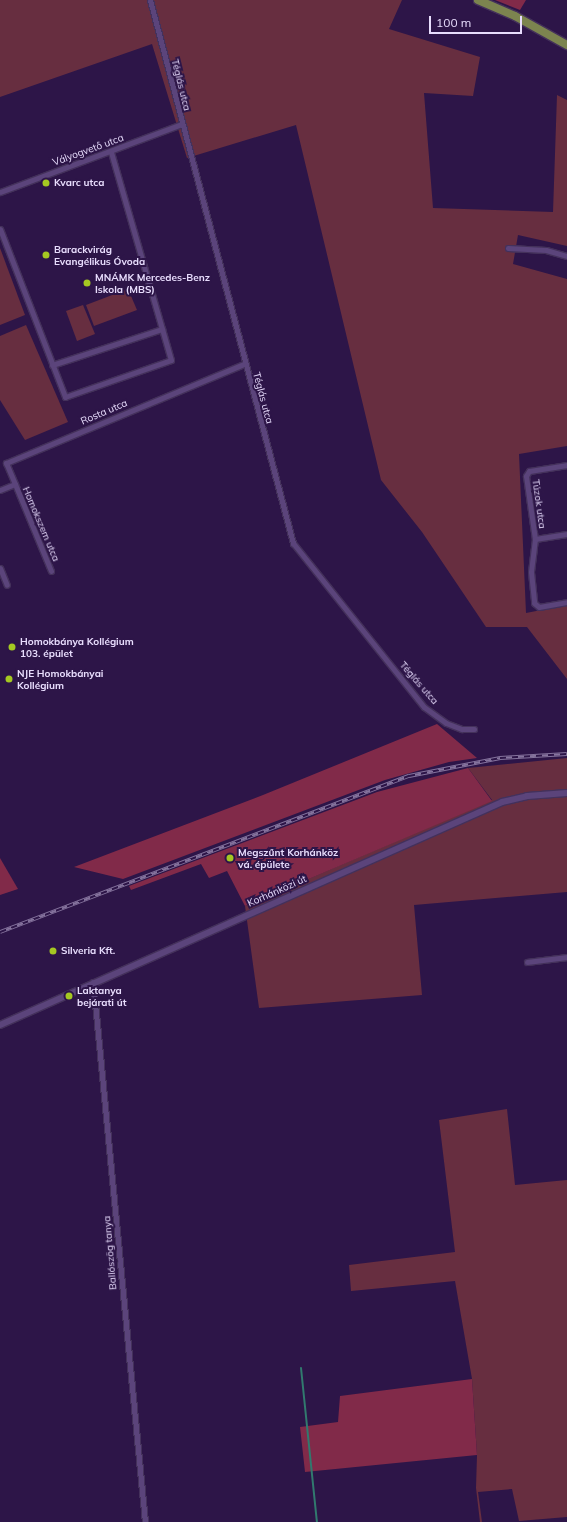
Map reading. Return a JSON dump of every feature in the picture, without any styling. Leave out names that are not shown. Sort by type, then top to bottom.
[{"type":"main road","points":[[478,0],[515,16],[567,46]]},
{"type":"street","name":"Téglás utca","points":[[150,0],[244,364],[293,543],[424,707],[446,723],[462,729],[474,729]]},
{"type":"street","name":"Vályogvető utca","points":[[0,192],[111,152],[182,124]]},
{"type":"street","points":[[0,229],[65,397],[171,360],[111,152]]},
{"type":"street","points":[[508,248],[546,250],[567,256]]},
{"type":"street","points":[[52,365],[162,329]]},
{"type":"street","name":"Rosta utca","points":[[15,484],[6,463],[244,364]]},
{"type":"street","name":"Túzok utca","points":[[567,465],[529,471],[526,476],[535,539],[531,585],[536,606],[567,602]]},
{"type":"street","points":[[0,490],[15,484]]},
{"type":"street","name":"Homokszem utca","points":[[15,484],[51,571]]},
{"type":"street","name":"Túzok utca","points":[[535,539],[567,534]]},
{"type":"street","points":[[0,568],[7,586]]},
{"type":"street","name":"Korhánközi út","points":[[0,1025],[93,982],[502,802],[527,796],[567,793]]},
{"type":"street","points":[[527,962],[567,957]]},
{"type":"street","name":"Ballószög tanya","points":[[93,982],[145,1522]]},
{"type":"shaded area","points":[[0,0],[402,0],[389,29],[480,57],[473,96],[424,93],[433,208],[553,212],[557,95],[567,100],[567,246],[518,235],[513,264],[567,279],[567,446],[519,454],[526,613],[567,605],[567,679],[527,627],[486,627],[422,532],[381,480],[296,125],[187,158],[152,44],[0,97]]},
{"type":"shaded area","points":[[495,0],[526,0],[520,10]]},
{"type":"shaded area","points":[[0,248],[25,315],[0,325]]},
{"type":"shaded area","points":[[128,289],[137,310],[94,326],[86,305]]},
{"type":"shaded area","points":[[83,305],[95,334],[77,341],[66,311]]},
{"type":"shaded area","points":[[26,325],[68,422],[25,440],[0,400],[0,336]]},
{"type":"shaded area","points":[[437,724],[477,758],[449,762],[385,780],[123,879],[74,867],[263,795]]},
{"type":"shaded area","points":[[567,758],[567,892],[414,905],[422,995],[259,1008],[245,906],[492,800],[468,768]]},
{"type":"shaded area","points":[[468,768],[492,801],[245,906],[227,871],[209,878],[201,864],[131,890],[129,886],[377,792]]},
{"type":"shaded area","points":[[0,858],[18,889],[0,895]]},
{"type":"shaded area","points":[[507,1109],[515,1185],[567,1180],[567,1517],[519,1521],[512,1489],[478,1492],[482,1522],[480,1522],[476,1488],[477,1455],[472,1379],[455,1281],[351,1291],[349,1265],[455,1252],[439,1120]]},
{"type":"shaded area","points":[[472,1379],[477,1455],[305,1472],[300,1427],[338,1422],[340,1396]]},
{"type":"waterway","points":[[301,1368],[317,1522]]},
{"type":"railway","points":[[0,932],[409,776],[500,758],[567,754]]},
{"type":"place","name":"Kvarc utca","points":[[46,183]]},
{"type":"place","name":"Barackvirág Evangélikus Óvoda","points":[[46,255]]},
{"type":"place","name":"MNÁMK Mercedes-Benz Iskola (MBS)","points":[[87,283]]},
{"type":"place","name":"Homokbánya Kollégium 103. épület","points":[[12,647]]},
{"type":"place","name":"NJE Homokbányai Kollégium","points":[[9,679]]},
{"type":"place","name":"Megszűnt Korhánköz vá. épülete","points":[[230,858]]},
{"type":"place","name":"Silveria Kft.","points":[[53,951]]},
{"type":"place","name":"Laktanya bejárati út","points":[[69,996]]}]
